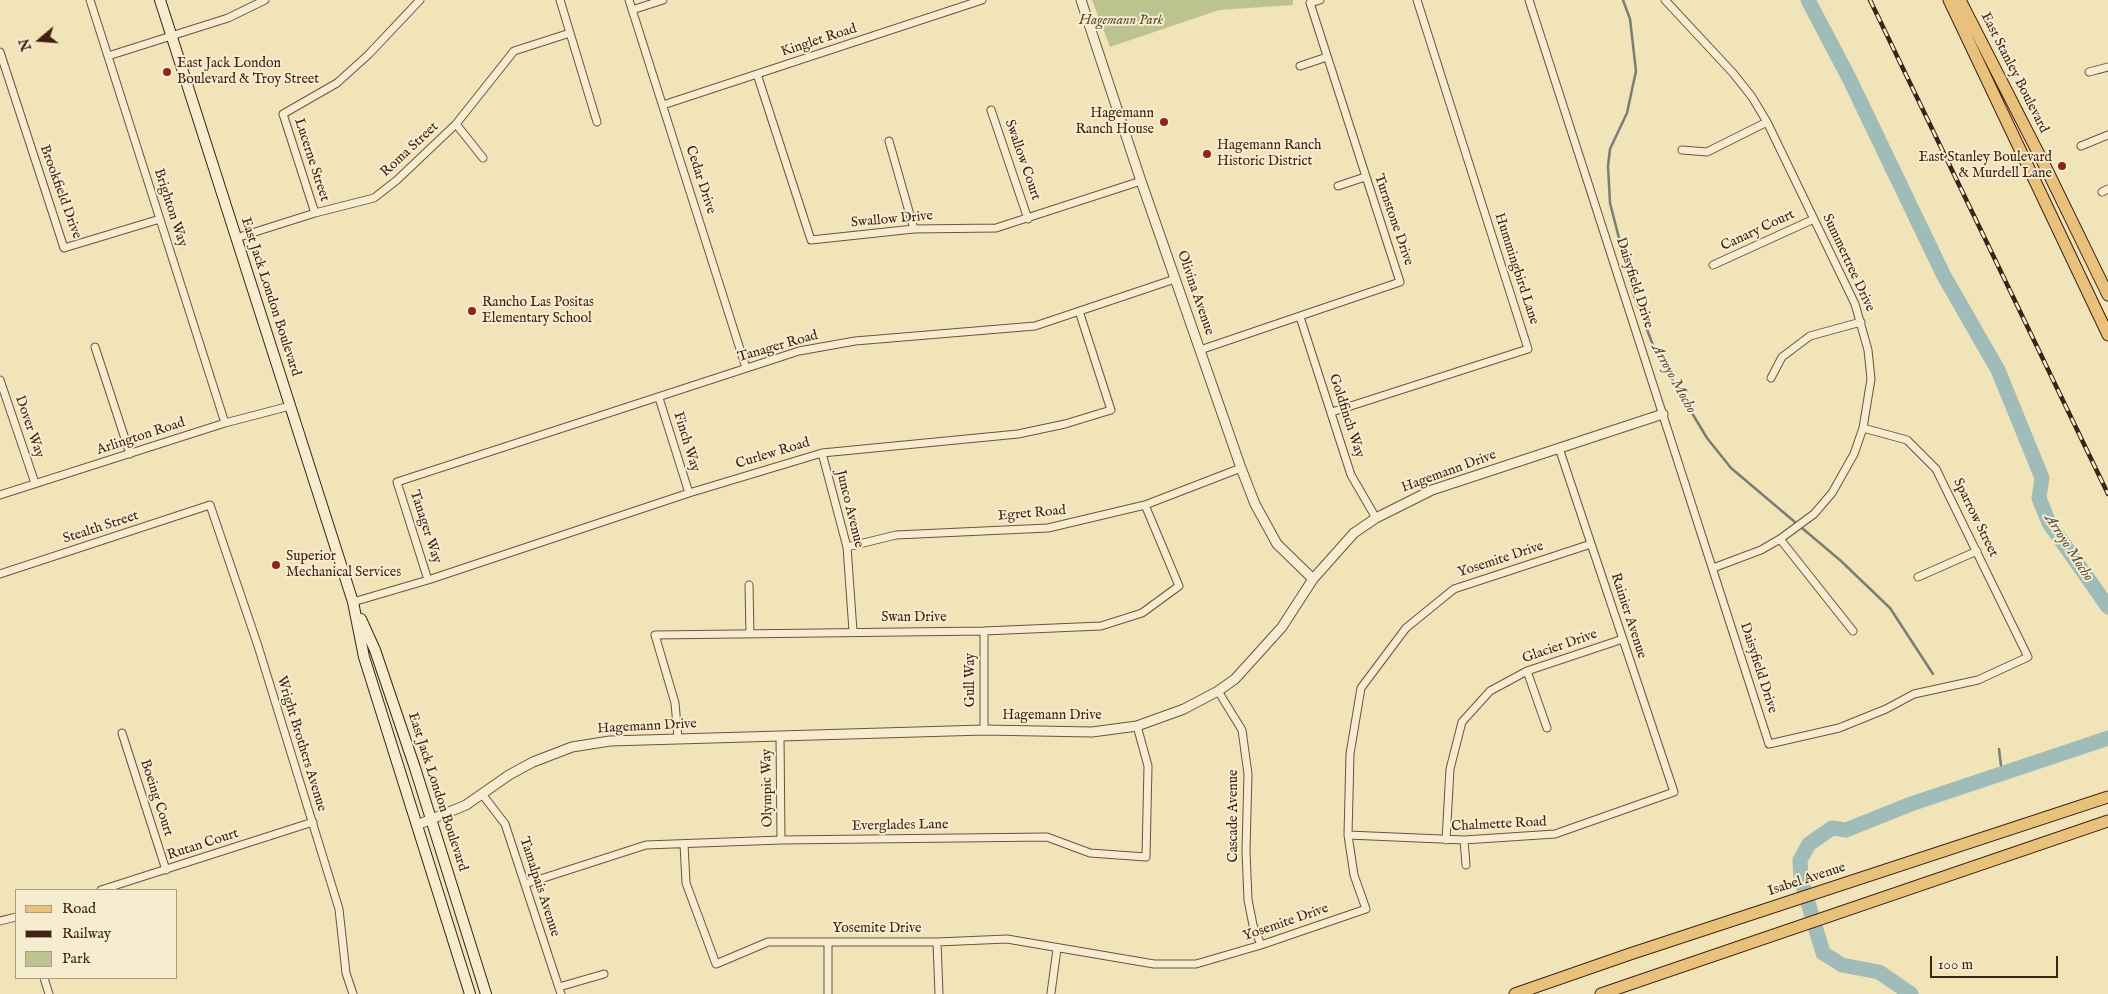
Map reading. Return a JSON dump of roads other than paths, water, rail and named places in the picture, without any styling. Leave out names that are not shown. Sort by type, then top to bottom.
[{"type":"main road","name":"East Jack London Boulevard","points":[[160,0],[353,602],[364,658],[470,994]]},
{"type":"main road","name":"East Stanley Boulevard","points":[[1949,0],[2108,335]]},
{"type":"main road","name":"East Stanley Boulevard","points":[[1960,0],[2048,172],[2108,295]]},
{"type":"main road","name":"East Jack London Boulevard","points":[[353,602],[375,650],[432,819],[486,994]]},
{"type":"main road","name":"Isabel Avenue","points":[[1516,994],[2108,797]]},
{"type":"main road","points":[[1601,994],[2108,820]]},
{"type":"street","name":"Brighton Way","points":[[90,0],[225,423]]},
{"type":"street","points":[[108,56],[228,18],[265,0]]},
{"type":"street","name":"Lucerne Street","points":[[315,213],[283,114],[337,82],[368,55],[420,0]]},
{"type":"street","points":[[560,0],[597,122]]},
{"type":"street","name":"Cedar Drive","points":[[629,0],[746,368]]},
{"type":"street","points":[[632,10],[663,0]]},
{"type":"street","name":"Kinglet Road","points":[[663,105],[982,0]]},
{"type":"street","name":"Olivina Avenue","points":[[1081,0],[1141,181],[1255,504],[1277,544],[1313,579]]},
{"type":"street","name":"Turnstone Drive","points":[[1200,350],[1400,282],[1310,3],[1320,0]]},
{"type":"street","name":"Hummingbird Lane","points":[[1332,412],[1528,349],[1417,0]]},
{"type":"street","name":"Daisyfield Drive","points":[[1529,0],[1769,744]]},
{"type":"street","name":"Summertree Drive","points":[[1665,0],[1733,72],[1752,97],[1767,122],[1861,322],[1868,350],[1871,379],[1863,428],[1854,454],[1832,493],[1814,514],[1780,539],[1762,550],[1713,568]]},
{"type":"street","name":"Roma Street","points":[[236,238],[315,213],[374,198],[397,180],[456,124],[514,51],[570,33]]},
{"type":"street","name":"Brookfield Drive","points":[[0,52],[64,248],[160,219]]},
{"type":"street","points":[[1300,66],[1327,57]]},
{"type":"street","points":[[2089,72],[2108,66]]},
{"type":"street","name":"Swallow Drive","points":[[757,74],[811,240],[914,229],[996,228],[1141,181]]},
{"type":"street","name":"Swallow Court","points":[[991,110],[1028,218]]},
{"type":"street","points":[[1682,150],[1708,152],[1767,122]]},
{"type":"street","points":[[456,124],[483,158]]},
{"type":"street","points":[[2081,146],[2108,135]]},
{"type":"street","points":[[888,141],[914,229]]},
{"type":"street","points":[[1338,186],[1365,177]]},
{"type":"street","name":"Canary Court","points":[[1713,265],[1814,219]]},
{"type":"street","name":"Tanager Road","points":[[397,482],[799,351],[855,341],[1035,326],[1176,279]]},
{"type":"street","name":"Curlew Road","points":[[353,602],[428,580],[689,493],[822,453],[1018,434],[1065,424],[1111,410],[1079,311]]},
{"type":"street","name":"Goldfinch Way","points":[[1300,317],[1351,475],[1376,518]]},
{"type":"street","points":[[1771,378],[1782,357],[1810,336],[1861,322]]},
{"type":"street","points":[[95,347],[130,454]]},
{"type":"street","name":"Dover Way","points":[[0,380],[35,483]]},
{"type":"street","name":"Finch Way","points":[[659,398],[689,493]]},
{"type":"street","name":"Arlington Road","points":[[0,495],[225,423],[290,406]]},
{"type":"street","name":"Hagemann Drive","points":[[417,825],[466,805],[533,762],[572,748],[610,741],[984,730],[1092,732],[1137,726],[1184,708],[1218,692],[1246,667],[1282,627],[1313,579],[1354,534],[1376,518],[1432,490],[1663,414]]},
{"type":"street","name":"Sparrow Street","points":[[1769,744],[1839,728],[1879,713],[1914,694],[1978,680],[2028,657],[1936,469],[1907,440],[1863,428]]},
{"type":"street","name":"Rainier Avenue","points":[[1559,448],[1674,792]]},
{"type":"street","name":"Junco Avenue","points":[[822,453],[847,547],[852,631]]},
{"type":"street","name":"Egret Road","points":[[847,547],[896,535],[1048,528],[1145,505],[1241,468]]},
{"type":"street","name":"Tanager Way","points":[[397,482],[428,580]]},
{"type":"street","name":"Stealth Street","points":[[0,574],[210,505]]},
{"type":"street","name":"Wright Brothers Avenue","points":[[210,505],[256,643],[339,909],[346,973],[353,994]]},
{"type":"street","name":"Swan Drive","points":[[678,738],[675,703],[655,635],[852,631],[984,631],[1100,626],[1142,613],[1179,586],[1145,505]]},
{"type":"street","points":[[1780,539],[1853,631]]},
{"type":"street","name":"Yosemite Drive","points":[[684,844],[686,883],[716,964],[768,942],[937,942],[1007,939],[1154,964],[1196,964],[1261,946],[1366,909],[1354,875],[1348,835],[1350,754],[1361,688],[1406,628],[1454,589],[1591,544]]},
{"type":"street","points":[[1918,577],[1977,551]]},
{"type":"street","points":[[749,585],[750,634]]},
{"type":"street","name":"Gull Way","points":[[984,631],[984,730]]},
{"type":"street","name":"Glacier Drive","points":[[1446,840],[1450,769],[1462,722],[1490,691],[1527,671],[1623,639]]},
{"type":"street","points":[[1527,671],[1548,728]]},
{"type":"street","name":"Cascade Avenue","points":[[1218,692],[1242,730],[1248,774],[1246,851],[1248,900],[1253,925],[1261,946]]},
{"type":"street","name":"Everglades Lane","points":[[525,884],[646,845],[782,840],[1047,838],[1090,853],[1146,857],[1148,766],[1137,726]]},
{"type":"street","name":"Boeing Court","points":[[122,733],[166,870]]},
{"type":"street","name":"Olympic Way","points":[[780,736],[782,840]]},
{"type":"street","name":"Chalmette Road","points":[[1348,835],[1464,840],[1555,834],[1674,792]]},
{"type":"street","name":"Tamalpais Avenue","points":[[482,794],[506,824],[560,991]]},
{"type":"street","name":"Rutan Court","points":[[105,889],[313,822]]},
{"type":"street","points":[[1464,840],[1466,865]]},
{"type":"street","points":[[0,921],[15,917]]},
{"type":"street","points":[[828,942],[828,994]]},
{"type":"street","points":[[937,942],[939,994]]},
{"type":"street","points":[[1051,993],[1057,949]]},
{"type":"street","points":[[560,991],[604,974]]},
{"type":"street","points":[[44,979],[49,994]]},
{"type":"waterway","name":"Arroyo Mocho","points":[[1623,0],[1630,19],[1636,71],[1627,113],[1610,149],[1608,166],[1610,203],[1633,293],[1656,353],[1707,438],[1731,468],[1841,561],[1890,608],[1933,674]]},
{"type":"waterway","name":"Arroyo Mocho","points":[[1808,0],[1849,78],[1944,276],[1998,370],[2042,478],[2039,498],[2049,523],[2108,607]]},
{"type":"waterway","name":"Arroyo Mocho","points":[[1911,994],[1879,972],[1842,965],[1823,953],[1801,879],[1800,860],[1809,844],[1832,828],[1846,830],[1911,804],[2108,738]]},
{"type":"waterway","name":"Arroyo Mocho","points":[[1999,749],[2002,774]]},
{"type":"railway","points":[[1870,0],[2108,494]]},
{"type":"place","name":"East Jack London Boulevard & Troy Street","points":[[167,72]]},
{"type":"place","name":"Hagemann Ranch House","points":[[1164,122]]},
{"type":"place","name":"Hagemann Ranch Historic District","points":[[1207,154]]},
{"type":"place","name":"East Stanley Boulevard & Murdell Lane","points":[[2062,166]]},
{"type":"place","name":"Rancho Las Positas Elementary School","points":[[472,311]]},
{"type":"place","name":"Superior Mechanical Services","points":[[276,565]]},
{"type":"park label","name":"Hagemann Park","points":[[1121,21]]}]
